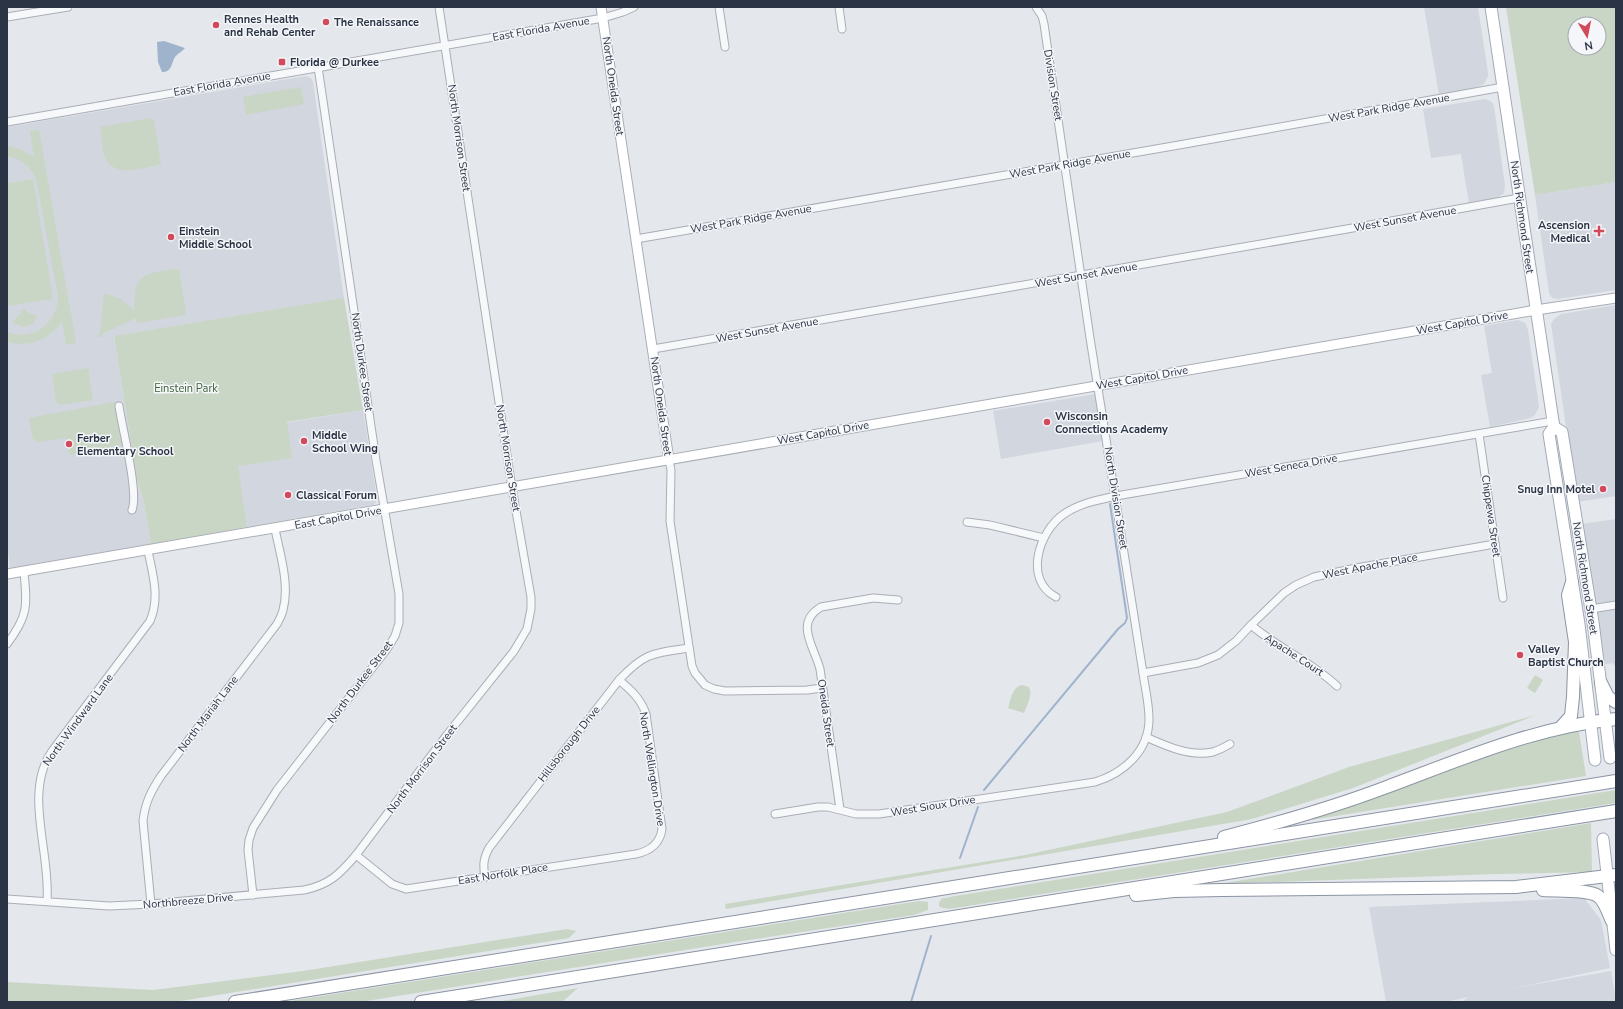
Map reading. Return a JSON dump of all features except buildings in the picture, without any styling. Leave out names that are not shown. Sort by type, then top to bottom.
[{"type":"highway","points":[[1561,727],[1571,716],[1573,697],[1575,642],[1568,595],[1572,582]]},
{"type":"highway","points":[[1601,683],[1608,697],[1616,702]]},
{"type":"highway","points":[[1173,852],[1192,843],[1222,838],[1328,807],[1383,789],[1490,748],[1561,727],[1610,719]]},
{"type":"highway","points":[[235,1002],[1616,781]]},
{"type":"highway","points":[[421,1002],[1616,811]]},
{"type":"highway","points":[[1516,887],[1612,876]]},
{"type":"highway","points":[[1073,897],[1101,898],[1174,891],[1516,887],[1595,894],[1602,900],[1612,921]]},
{"type":"main road","name":"North Richmond Street","points":[[1491,7],[1553,424],[1549,434],[1579,624],[1595,760]]},
{"type":"main road","name":"North Richmond Street","points":[[1553,424],[1562,432],[1591,609],[1601,683],[1610,719],[1610,758]]},
{"type":"main road","points":[[1603,839],[1612,876],[1612,921],[1616,950]]},
{"type":"street","points":[[7,17],[68,7]]},
{"type":"street","name":"North Morrison Street","points":[[356,855],[446,736],[514,651],[527,629],[532,609],[512,488],[439,7]]},
{"type":"street","name":"North Oneida Street","points":[[601,7],[671,470],[670,521],[689,648],[695,673],[705,685],[714,689],[725,691],[822,688]]},
{"type":"street","name":"East Florida Avenue","points":[[7,122],[603,18],[634,7]]},
{"type":"street","points":[[719,7],[725,48]]},
{"type":"street","points":[[839,7],[842,29]]},
{"type":"street","name":"Division Street","points":[[1036,7],[1042,16],[1044,24],[1066,165]]},
{"type":"street","name":"North Durkee Street","points":[[253,895],[248,840],[253,828],[278,790],[387,649],[395,636],[399,623],[399,594],[383,510],[318,67]]},
{"type":"street","name":"West Park Ridge Avenue","points":[[636,239],[1066,165],[1504,87]]},
{"type":"street","name":"North Division Street","points":[[1066,165],[1098,386],[1143,672],[1149,718],[1146,737]]},
{"type":"street","name":"West Sunset Avenue","points":[[653,349],[1082,276],[1519,198]]},
{"type":"street","name":"West Capitol Drive","points":[[669,460],[1536,310],[1616,298]]},
{"type":"street","points":[[118,406],[133,487],[135,504],[132,510]]},
{"type":"street","name":"West Seneca Drive","points":[[1044,538],[1052,525],[1071,510],[1084,504],[1116,496],[1479,434],[1553,424]]},
{"type":"street","name":"Chippewa Street","points":[[1479,434],[1503,598]]},
{"type":"street","name":"East Capitol Drive","points":[[7,574],[148,551],[669,460]]},
{"type":"street","points":[[967,522],[990,525],[1044,538],[1038,560],[1038,578],[1048,593],[1056,597]]},
{"type":"street","name":"North Mariah Lane","points":[[151,904],[144,808],[147,799],[161,776],[276,624],[283,611],[285,589],[284,577],[275,529]]},
{"type":"street","name":"West Apache Place","points":[[1143,672],[1208,659],[1226,650],[1284,593],[1296,585],[1314,577],[1356,568],[1495,544]]},
{"type":"street","name":"North Windward Lane","points":[[47,901],[48,883],[38,793],[42,770],[45,761],[52,751],[150,621],[154,612],[156,592],[148,551]]},
{"type":"street","points":[[7,644],[17,630],[25,613],[27,598],[24,572]]},
{"type":"street","name":"Oneida Street","points":[[840,809],[817,658],[806,627],[808,620],[814,611],[821,607],[873,598],[898,600]]},
{"type":"street","points":[[1591,609],[1616,605]]},
{"type":"street","name":"Apache Court","points":[[1251,624],[1274,642],[1320,671],[1337,686]]},
{"type":"street","name":"Hillsborough Drive","points":[[485,877],[483,860],[489,848],[619,680],[642,658],[662,652],[689,648]]},
{"type":"street","name":"North Wellington Drive","points":[[619,680],[631,690],[646,714],[662,829],[657,843]]},
{"type":"street","points":[[1146,737],[1163,745],[1189,752],[1212,752],[1230,744]]},
{"type":"street","name":"West Sioux Drive","points":[[775,814],[818,807],[840,809],[856,814],[880,814],[1095,782],[1109,778],[1121,770],[1131,761],[1146,737]]},
{"type":"street","name":"East Norfolk Place","points":[[356,855],[392,884],[406,889],[644,852],[657,843]]},
{"type":"street","name":"Northbreeze Drive","points":[[7,899],[109,906],[151,904],[304,890],[319,886],[334,878],[342,872],[356,855]]},
{"type":"shaded area","points":[[1424,7],[1478,7],[1488,73],[1484,84],[1475,88],[1439,95]]},
{"type":"shaded area","name":"Einstein Middle School","points":[[306,76],[311,78],[313,82],[344,298],[114,337],[137,480],[143,498],[151,544],[10,568],[7,546],[7,127]]},
{"type":"shaded area","points":[[1485,99],[1492,102],[1494,106],[1505,186],[1504,193],[1497,198],[1469,204],[1461,154],[1431,158],[1423,109]]},
{"type":"shaded area","points":[[1616,182],[1616,290],[1558,299],[1552,298],[1549,293],[1535,195]]},
{"type":"shaded area","points":[[1616,305],[1616,496],[1577,502],[1551,324],[1554,319],[1561,314]]},
{"type":"shaded area","points":[[1518,320],[1525,323],[1528,330],[1539,407],[1535,415],[1530,418],[1490,427],[1481,375],[1492,373],[1484,326]]},
{"type":"shaded area","name":"Wisconsin Connections Academy","points":[[1095,394],[1103,441],[1001,459],[993,411]]},
{"type":"shaded area","points":[[363,410],[377,498],[375,504],[247,527],[232,432]]},
{"type":"shaded area","points":[[1616,519],[1616,667],[1612,663],[1603,665],[1581,524]]},
{"type":"shaded area","points":[[1584,898],[1601,920],[1610,968],[1509,989],[1611,971],[1616,1002],[1461,1002],[1469,997],[1445,1002],[1386,1002],[1369,907]]},
{"type":"green space","points":[[1506,7],[1616,7],[1616,182],[1535,195]]},
{"type":"green space","points":[[301,87],[304,104],[246,115],[243,97]]},
{"type":"green space","points":[[151,118],[154,120],[161,164],[138,169],[122,170],[109,164],[104,153],[100,127]]},
{"type":"green space","points":[[39,130],[76,343],[66,345],[62,322],[51,334],[38,341],[23,344],[7,342],[7,332],[26,334],[35,332],[42,328],[49,322],[57,306],[58,296],[36,179],[31,171],[21,161],[7,156],[7,146],[19,149],[34,157],[30,131]]},
{"type":"green space","points":[[33,179],[53,299],[7,306],[7,183]]},
{"type":"green space","points":[[179,269],[186,312],[184,315],[137,323],[136,318],[102,334],[103,337],[99,337],[98,334],[100,333],[104,293],[121,299],[135,311],[136,289],[139,282],[144,277],[158,271]]},
{"type":"green space","name":"Einstein Park","points":[[344,298],[363,410],[287,422],[292,458],[238,466],[247,527],[151,544],[143,498],[137,480],[114,336]]},
{"type":"green space","points":[[26,309],[27,312],[38,316],[33,324],[22,327],[12,322],[21,313],[21,310]]},
{"type":"green space","points":[[88,368],[93,400],[60,405],[56,402],[52,374]]},
{"type":"green space","points":[[120,401],[128,444],[70,455],[66,438],[38,442],[33,439],[29,418]]},
{"type":"green space","points":[[1535,675],[1543,680],[1535,693],[1527,688]]},
{"type":"green space","points":[[1022,685],[1029,687],[1030,690],[1029,700],[1024,713],[1008,708],[1014,691]]},
{"type":"green space","points":[[1536,715],[1353,788],[1252,819],[726,909],[725,904],[1025,855],[1227,812],[1349,767]]},
{"type":"green space","points":[[1569,731],[1579,732],[1586,776],[1311,820],[1436,773]]},
{"type":"green space","points":[[1616,790],[1616,803],[949,909],[939,906],[941,899],[949,897]]},
{"type":"green space","points":[[1591,823],[1592,872],[1219,884]]},
{"type":"green space","points":[[919,901],[928,902],[928,910],[914,915],[360,1002],[284,1002]]},
{"type":"green space","points":[[567,929],[576,931],[569,938],[175,1002],[7,1002],[7,982],[153,990],[303,971]]},
{"type":"green space","points":[[578,988],[562,1002],[496,1002]]},
{"type":"water","points":[[164,41],[185,48],[175,57],[168,71],[162,72],[158,62],[157,42]]},
{"type":"waterway","points":[[984,790],[1118,629],[1125,623],[1127,618],[1110,504]]},
{"type":"waterway","points":[[960,858],[978,807]]},
{"type":"waterway","points":[[911,1002],[931,936]]},
{"type":"place","name":"The Renaissance","points":[[326,22]]},
{"type":"place","name":"Rennes Health and Rehab Center","points":[[216,25]]},
{"type":"place","name":"Florida @ Durkee","points":[[282,62]]},
{"type":"place","name":"Ascension Medical","points":[[1599,231]]},
{"type":"place","name":"Einstein Middle School","points":[[171,237]]},
{"type":"place","name":"Wisconsin Connections Academy","points":[[1047,422]]},
{"type":"place","name":"Middle School Wing","points":[[304,441]]},
{"type":"place","name":"Ferber Elementary School","points":[[69,444]]},
{"type":"place","name":"Snug Inn Motel","points":[[1603,489]]},
{"type":"place","name":"Classical Forum","points":[[288,495]]},
{"type":"place","name":"Valley Baptist Church","points":[[1520,655]]}]
